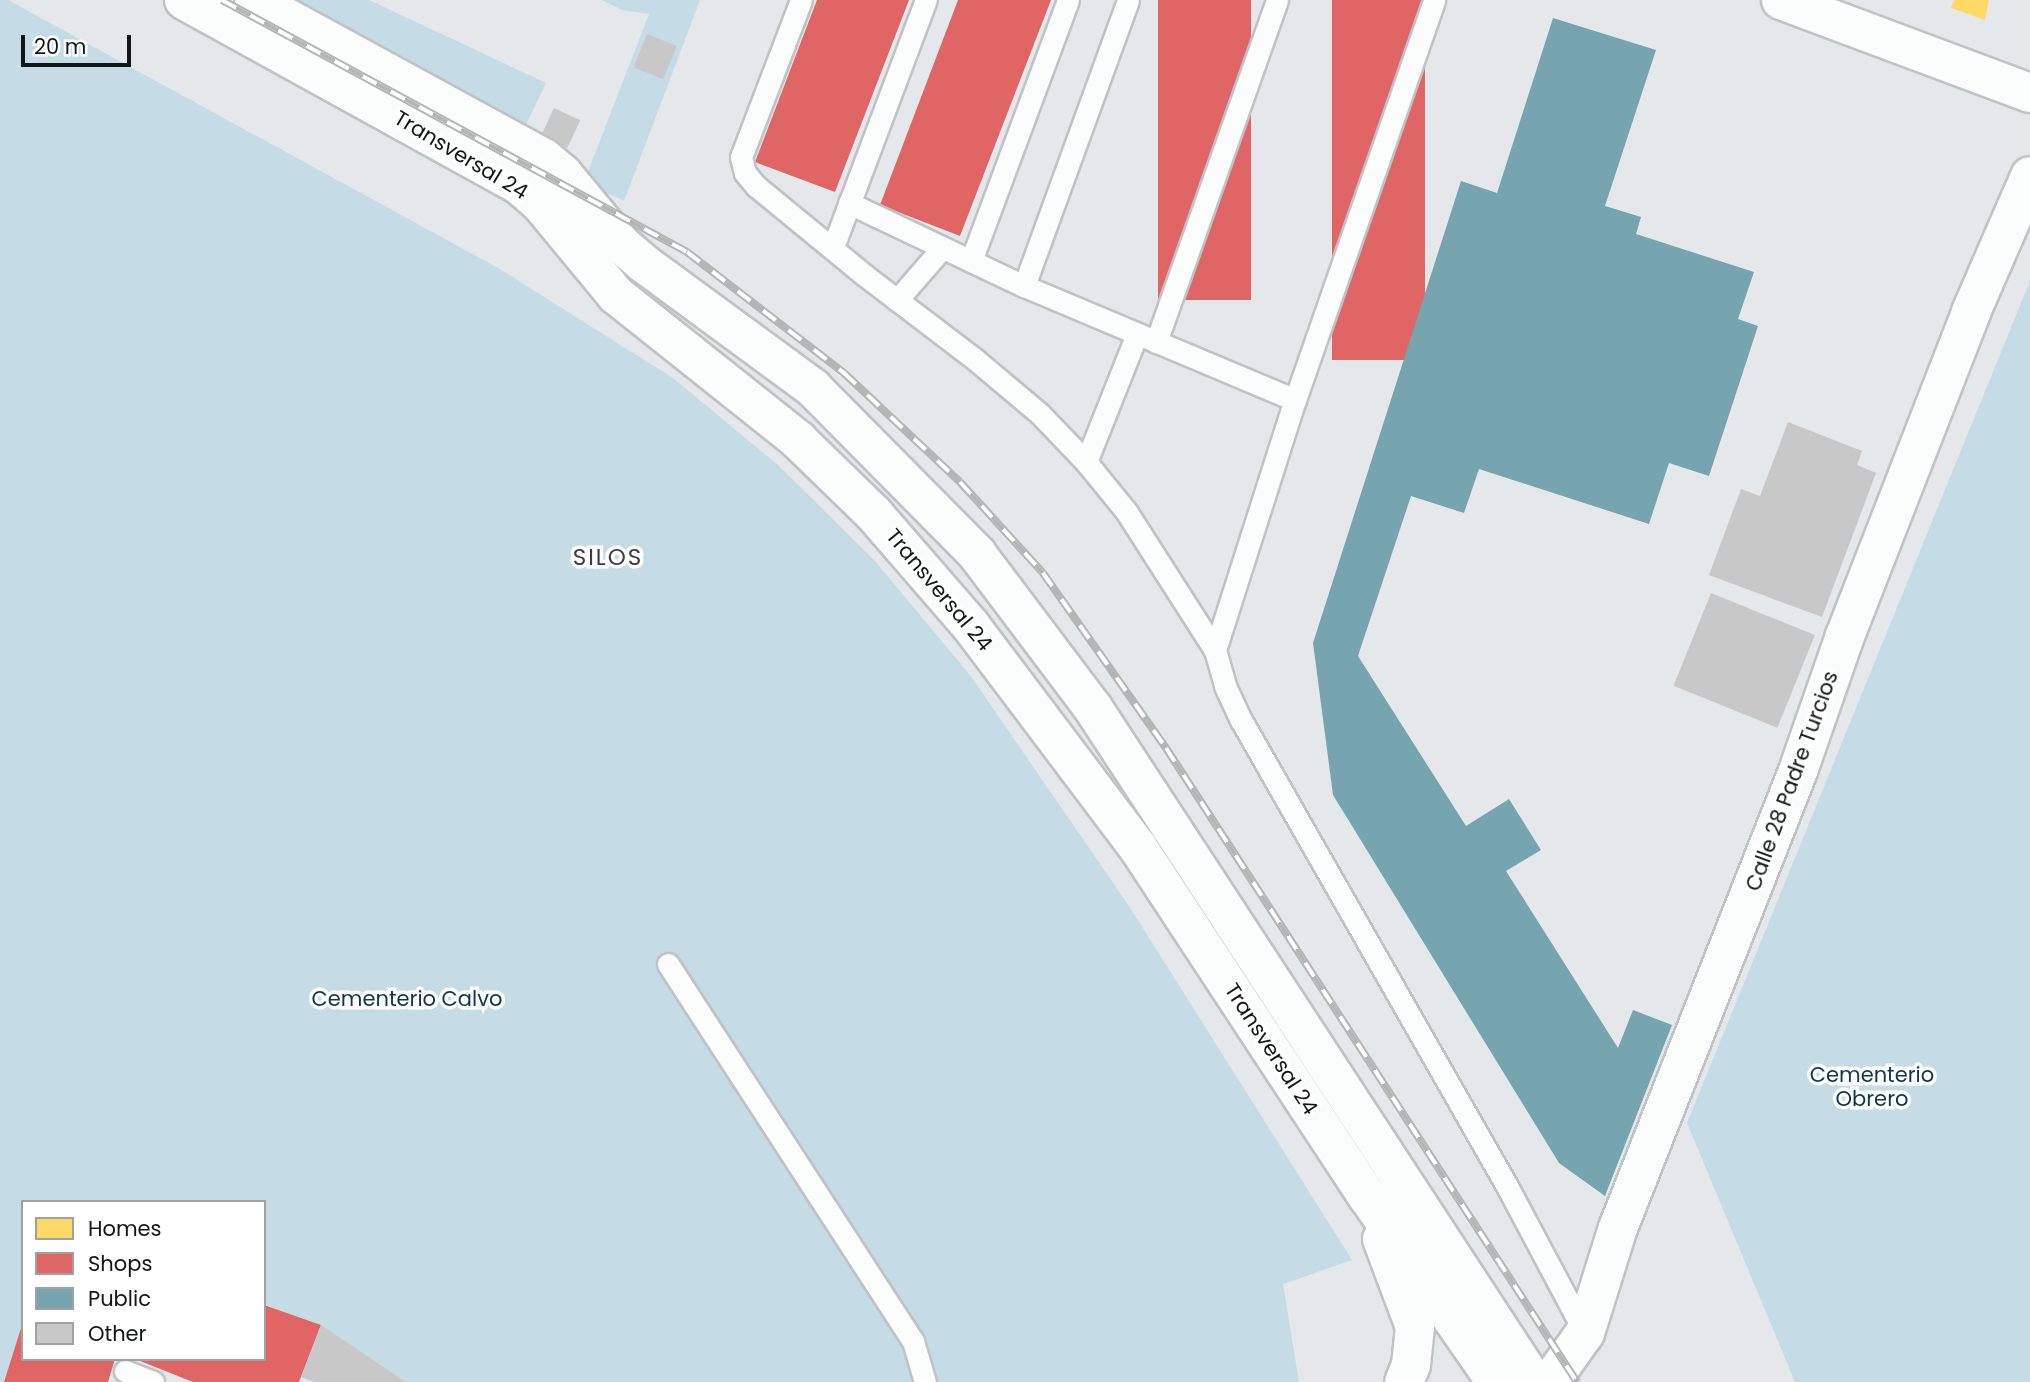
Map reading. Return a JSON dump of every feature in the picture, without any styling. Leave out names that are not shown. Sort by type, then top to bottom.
[{"type":"main road","name":"Transversal 24","points":[[184,0],[519,185],[541,204],[615,295],[798,440],[874,514],[971,626],[1138,846],[1368,1197],[1496,1382]]},
{"type":"main road","name":"Transversal 24","points":[[254,0],[544,158],[563,174],[620,243],[643,263],[813,388],[977,554],[1037,631],[1172,826],[1534,1382]]},
{"type":"main road","points":[[1781,0],[2030,93]]},
{"type":"main road","name":"Calle 28 Padre Turcios","points":[[1550,1382],[1585,1333],[1618,1228],[1799,768],[1845,636],[1971,312],[2030,176]]},
{"type":"main road","points":[[1138,846],[1172,826]]},
{"type":"main road","points":[[1368,1197],[1400,1292],[1415,1326],[1410,1365],[1404,1382]]},
{"type":"lane","points":[[801,0],[741,157],[745,173],[756,186],[1040,414],[1086,462],[1126,511],[1214,650],[1225,686],[1241,720],[1508,1188],[1585,1333]]},
{"type":"lane","points":[[833,247],[926,0]]},
{"type":"lane","points":[[971,261],[1068,0]]},
{"type":"lane","points":[[1024,286],[1128,0]]},
{"type":"lane","points":[[1086,462],[1147,338],[1277,0]]},
{"type":"lane","points":[[1214,650],[1295,400],[1434,0]]},
{"type":"lane","points":[[849,203],[1024,286],[1295,400]]},
{"type":"lane","points":[[897,300],[942,248]]},
{"type":"lane","points":[[668,964],[913,1341],[925,1382]]},
{"type":"lane","points":[[125,1371],[153,1382]]},
{"type":"green space","name":"Cementerio Calvo","points":[[0,0],[8,0],[498,268],[673,378],[778,465],[875,561],[970,675],[1129,906],[1352,1260],[1283,1284],[1299,1382],[406,1382],[321,1325],[266,1306],[266,1200],[21,1200],[21,1330],[4,1382],[0,1382]]},
{"type":"green space","points":[[278,0],[369,0],[546,83],[521,135]]},
{"type":"green space","points":[[602,0],[700,0],[624,201],[584,182],[649,14],[622,10]]},
{"type":"green space","name":"Cementerio Obrero","points":[[2030,281],[2030,1382],[1795,1382],[1687,1123]]},
{"type":"building: Homes","points":[[1954,0],[1989,0],[1985,20],[1951,8]]},
{"type":"building: Shops","points":[[817,0],[909,0],[835,192],[755,162]]},
{"type":"building: Shops","points":[[958,0],[1051,0],[960,236],[880,205]]},
{"type":"building: Shops","points":[[1158,0],[1251,0],[1251,300],[1158,300]]},
{"type":"building: Shops","points":[[1332,0],[1425,0],[1425,360],[1332,360]]},
{"type":"building: Shops","points":[[266,1306],[321,1325],[299,1382],[193,1382],[140,1361],[266,1361]]},
{"type":"building: Shops","points":[[21,1328],[21,1361],[114,1361],[108,1382],[4,1382]]},
{"type":"building: Public","points":[[1553,18],[1656,50],[1605,206],[1641,217],[1636,234],[1754,272],[1738,319],[1758,326],[1709,476],[1669,463],[1649,524],[1479,469],[1464,513],[1411,496],[1358,656],[1466,826],[1509,799],[1541,850],[1506,871],[1618,1048],[1633,1010],[1672,1025],[1605,1196],[1559,1163],[1333,795],[1313,643],[1461,181],[1497,193]]},
{"type":"building: Other","points":[[647,34],[677,46],[663,79],[634,67]]},
{"type":"building: Other","points":[[554,108],[580,120],[567,148],[541,136]]},
{"type":"building: Other","points":[[1788,422],[1862,451],[1857,465],[1876,473],[1822,617],[1709,575],[1741,489],[1760,496]]},
{"type":"building: Other","points":[[1711,593],[1815,635],[1777,728],[1674,686]]},
{"type":"building: Other","points":[[321,1325],[406,1382],[314,1382],[301,1377]]},
{"type":"railway","points":[[222,0],[687,252],[844,373],[960,482],[1043,573],[1166,748],[1577,1382]]},
{"type":"district","name":"SILOS","points":[[608,557]]}]
